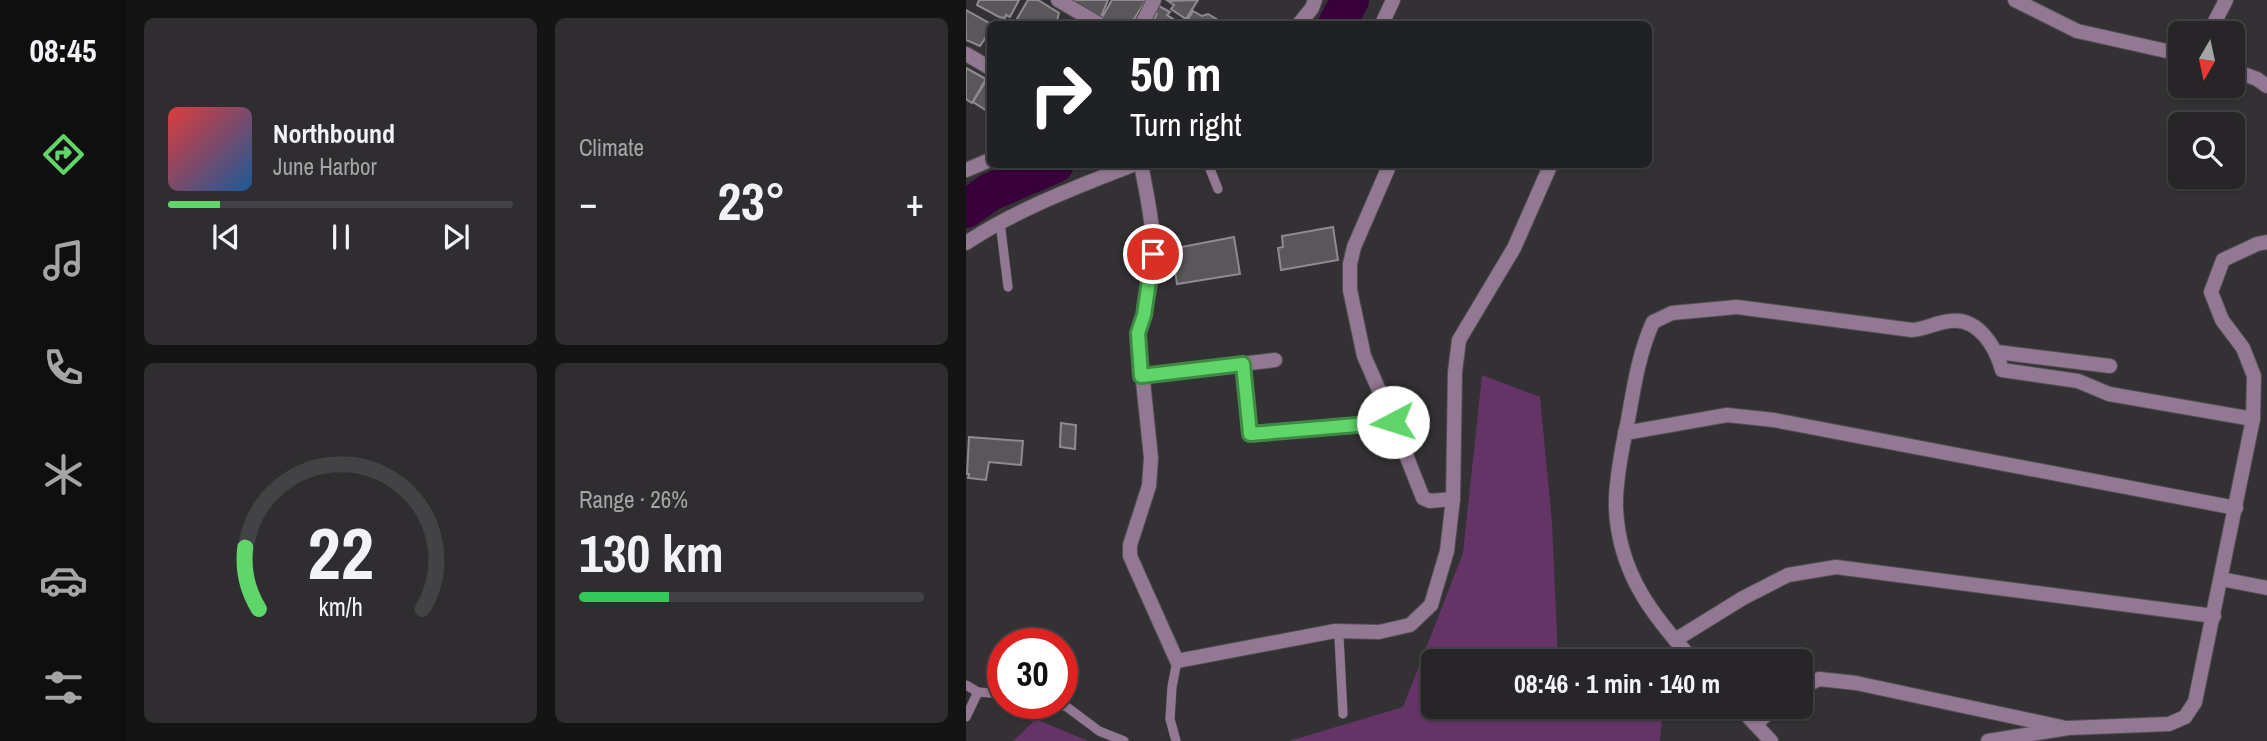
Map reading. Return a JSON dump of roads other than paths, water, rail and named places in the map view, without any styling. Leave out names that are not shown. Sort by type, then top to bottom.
[{"type":"street","points":[[1058,0],[1095,21]]},
{"type":"street","points":[[1144,21],[1154,0]]},
{"type":"street","points":[[1301,21],[1315,0]]},
{"type":"street","points":[[1382,21],[1393,0]]},
{"type":"street","points":[[2015,0],[2077,31],[2168,51]]},
{"type":"street","points":[[2215,21],[2226,0]]},
{"type":"street","points":[[966,54],[987,66]]},
{"type":"street","points":[[2245,74],[2267,86]]},
{"type":"street","points":[[966,170],[987,161]]},
{"type":"street","points":[[966,243],[1000,222],[1125,168]]},
{"type":"street","points":[[1142,168],[1153,230],[1153,254],[1144,315],[1138,333],[1151,458],[1149,486],[1130,545],[1130,556],[1177,661],[1335,631],[1379,632],[1410,625],[1431,605],[1447,551],[1453,499],[1455,372],[1459,340],[1514,248],[1550,168]]},
{"type":"street","points":[[1388,168],[1354,247],[1350,264],[1350,290],[1364,356],[1423,498],[1430,501],[1453,499]]},
{"type":"street","points":[[1988,741],[2169,724],[2185,717],[2195,702],[2253,419],[2254,376],[2243,348],[2222,320],[2211,292],[2223,260],[2267,242]]},
{"type":"street","points":[[1684,649],[1636,586],[1620,549],[1616,507],[1625,433],[1644,342],[1653,322],[1672,313],[1737,307],[1912,330],[1925,329],[1951,320],[1966,323],[1984,334],[1997,352],[2002,370],[2077,381],[2109,394],[2253,419]]},
{"type":"street","points":[[1997,352],[2110,366]]},
{"type":"street","points":[[1141,376],[1275,360]]},
{"type":"street","points":[[1243,364],[1250,434],[1393,422]]},
{"type":"street","points":[[1625,433],[1727,415],[1774,420],[2236,508]]},
{"type":"street","points":[[1675,640],[1743,598],[1788,575],[1836,567],[2214,616]]},
{"type":"street","points":[[2221,579],[2267,588]]},
{"type":"street","points":[[1813,682],[1819,679],[1856,683],[2068,734]]},
{"type":"street","points":[[1750,719],[1771,741]]},
{"type":"street","points":[[1755,724],[1761,719]]},
{"type":"lane","points":[[1210,168],[1218,189]]},
{"type":"lane","points":[[1000,222],[1007,287]]},
{"type":"lane","points":[[1335,631],[1339,637],[1343,714]]},
{"type":"lane","points":[[1176,741],[1170,719],[1177,661]]},
{"type":"lane","points":[[966,685],[978,692],[987,693]]},
{"type":"lane","points":[[966,718],[978,692]]},
{"type":"lane","points":[[1078,716],[1099,731],[1124,741]]},
{"type":"waterway","points":[[1339,21],[1350,0]]},
{"type":"waterway","points":[[966,209],[990,192],[1046,168]]}]
